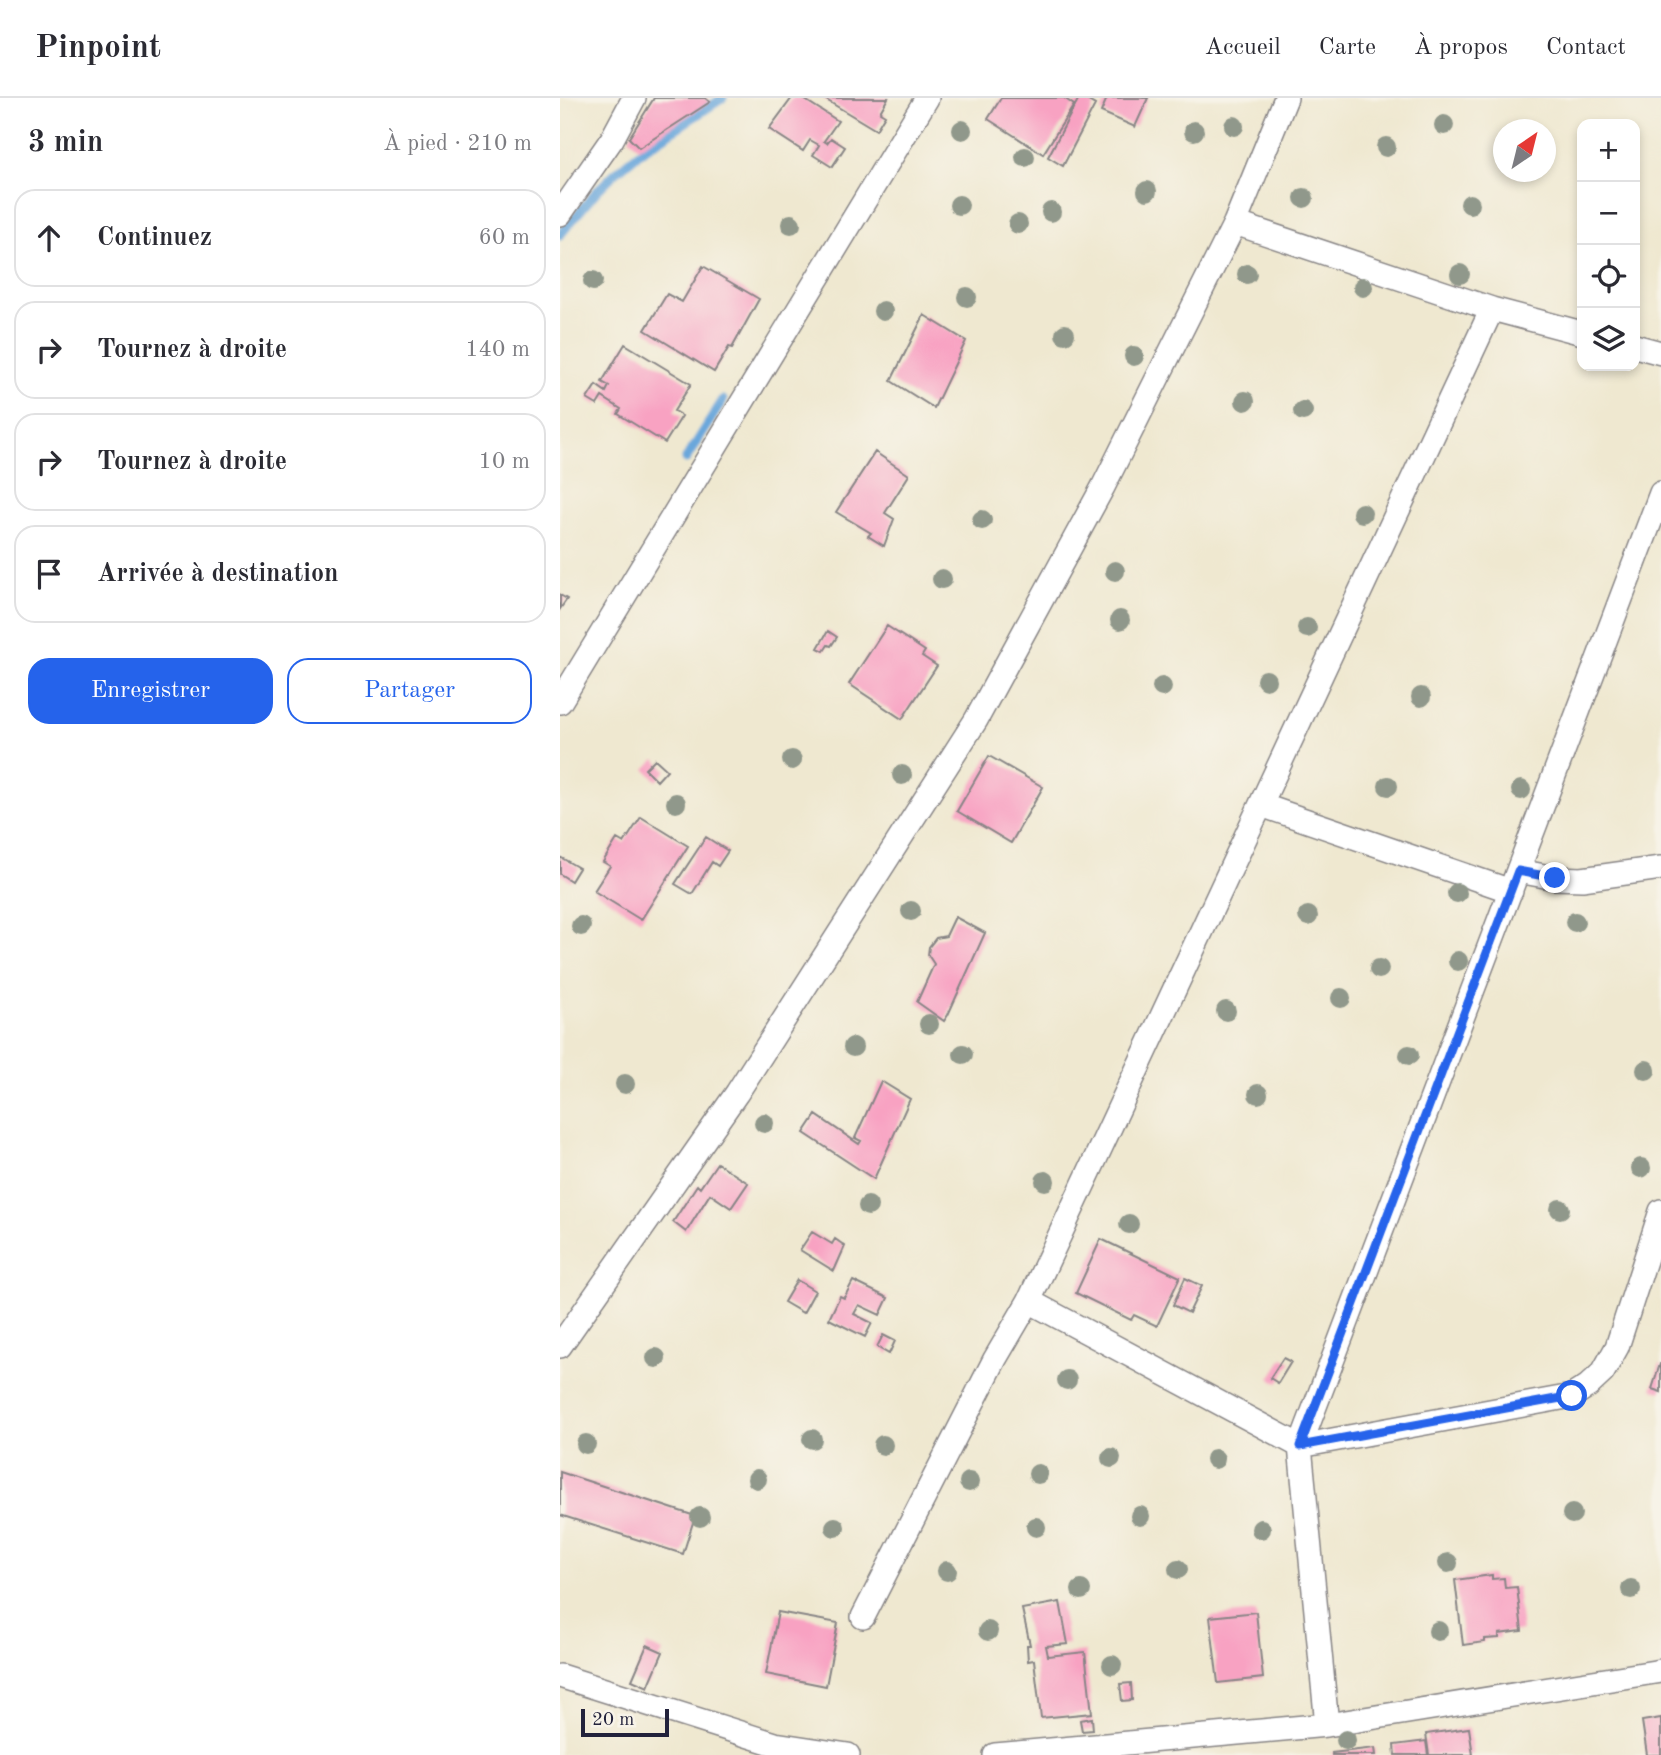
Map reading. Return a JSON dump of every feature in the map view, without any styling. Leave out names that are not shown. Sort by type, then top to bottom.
[{"type":"street","points":[[560,214],[612,139],[634,98]]},
{"type":"street","points":[[560,702],[927,98]]},
{"type":"street","points":[[560,1346],[737,1093],[975,720],[1102,487],[1235,223],[1286,98]]},
{"type":"street","points":[[1235,223],[1492,309],[1577,331]]},
{"type":"street","points":[[863,1617],[995,1359],[1029,1301],[1492,309]]},
{"type":"street","points":[[1640,347],[1661,353]]},
{"type":"street","points":[[1326,1725],[1300,1446],[1661,493]]},
{"type":"street","points":[[1261,805],[1514,881],[1582,879],[1661,868]]},
{"type":"street","points":[[1029,1301],[1300,1446],[1572,1396],[1588,1386],[1604,1372],[1617,1347],[1661,1211]]},
{"type":"street","points":[[995,1755],[1149,1748],[1326,1725],[1661,1671]]},
{"type":"street","points":[[560,1676],[775,1744],[848,1755]]},
{"type":"building","points":[[654,98],[705,98],[710,102],[639,148],[629,138]]},
{"type":"building","points":[[792,98],[802,98],[838,121],[824,141],[827,143],[831,138],[845,147],[832,167],[813,155],[819,145],[810,140],[803,151],[769,129]]},
{"type":"building","points":[[823,98],[888,98],[880,112],[885,115],[876,130]]},
{"type":"building","points":[[1001,98],[1064,98],[1074,105],[1043,154],[988,119]]},
{"type":"building","points":[[1079,98],[1095,105],[1063,166],[1048,157]]},
{"type":"building","points":[[1107,98],[1148,98],[1135,127],[1101,112]]},
{"type":"building","points":[[703,266],[759,299],[732,348],[729,347],[714,372],[645,330],[667,294],[682,302]]},
{"type":"building","points":[[924,315],[966,341],[934,408],[891,381]]},
{"type":"building","points":[[625,344],[691,384],[674,411],[682,416],[665,443],[618,414],[621,409],[602,397],[597,405],[587,399],[596,385],[606,392],[609,386],[602,382]]},
{"type":"building","points":[[875,452],[909,475],[885,513],[894,519],[884,546],[868,536],[871,533],[836,512]]},
{"type":"building","points":[[560,595],[567,599],[560,609]]},
{"type":"building","points":[[887,626],[925,651],[922,656],[937,666],[902,719],[849,684]]},
{"type":"building","points":[[828,631],[837,637],[824,651],[818,648]]},
{"type":"building","points":[[989,756],[1043,787],[1011,843],[957,811]]},
{"type":"building","points":[[655,759],[667,770],[657,781],[645,769]]},
{"type":"building","points":[[641,817],[688,846],[641,920],[594,891],[610,866],[603,862],[617,839],[624,843]]},
{"type":"building","points":[[706,837],[728,851],[718,866],[712,862],[692,894],[675,884]]},
{"type":"building","points":[[560,857],[579,868],[571,881],[560,874]]},
{"type":"building","points":[[955,917],[985,933],[944,1021],[917,1002],[934,964],[928,955],[929,947],[936,938],[946,936]]},
{"type":"building","points":[[881,1081],[910,1099],[874,1179],[804,1133],[816,1115],[859,1144],[861,1141],[855,1138]]},
{"type":"building","points":[[717,1163],[748,1183],[731,1208],[710,1194],[686,1232],[673,1222],[697,1185],[700,1188]]},
{"type":"building","points":[[812,1232],[832,1244],[835,1239],[845,1246],[834,1271],[800,1250]]},
{"type":"building","points":[[1101,1239],[1180,1277],[1157,1326],[1134,1315],[1131,1320],[1076,1293]]},
{"type":"building","points":[[1185,1278],[1202,1286],[1189,1313],[1173,1305]]},
{"type":"building","points":[[797,1280],[815,1291],[803,1313],[784,1302]]},
{"type":"building","points":[[853,1281],[888,1298],[880,1315],[859,1305],[854,1314],[872,1323],[865,1337],[829,1319],[840,1296],[844,1298]]},
{"type":"building","points":[[883,1335],[895,1341],[889,1354],[877,1347]]},
{"type":"building","points":[[1283,1358],[1291,1362],[1278,1383],[1270,1378]]},
{"type":"building","points":[[1661,1364],[1661,1392],[1652,1389]]},
{"type":"building","points":[[560,1472],[695,1516],[683,1554],[560,1515]]},
{"type":"building","points":[[1492,1575],[1492,1579],[1504,1578],[1505,1588],[1517,1587],[1522,1631],[1499,1634],[1499,1638],[1463,1645],[1455,1580]]},
{"type":"building","points":[[1060,1602],[1068,1644],[1046,1646],[1048,1656],[1085,1652],[1092,1713],[1041,1718],[1034,1660],[1028,1661],[1027,1645],[1030,1645],[1022,1609]]},
{"type":"building","points":[[778,1612],[838,1623],[826,1686],[766,1674]]},
{"type":"building","points":[[1256,1612],[1263,1678],[1218,1683],[1210,1617]]},
{"type":"building","points":[[647,1645],[663,1652],[648,1687],[632,1680]]},
{"type":"building","points":[[1131,1683],[1132,1700],[1122,1701],[1120,1684]]},
{"type":"building","points":[[1092,1718],[1093,1730],[1082,1731],[1080,1720]]},
{"type":"building","points":[[1661,1718],[1661,1755],[1647,1755],[1642,1721]]},
{"type":"building","points":[[1469,1728],[1473,1755],[1429,1755],[1426,1734]]},
{"type":"building","points":[[1426,1741],[1428,1755],[1395,1755],[1394,1745]]},
{"type":"building","points":[[1375,1748],[1376,1755],[1332,1755],[1332,1753]]},
{"type":"waterway","points":[[560,235],[614,174],[639,153],[723,98]]},
{"type":"waterway","points":[[686,459],[723,400]]},
{"type":"route","points":[[1555,878],[1518,871],[1300,1446],[1572,1396]]}]
